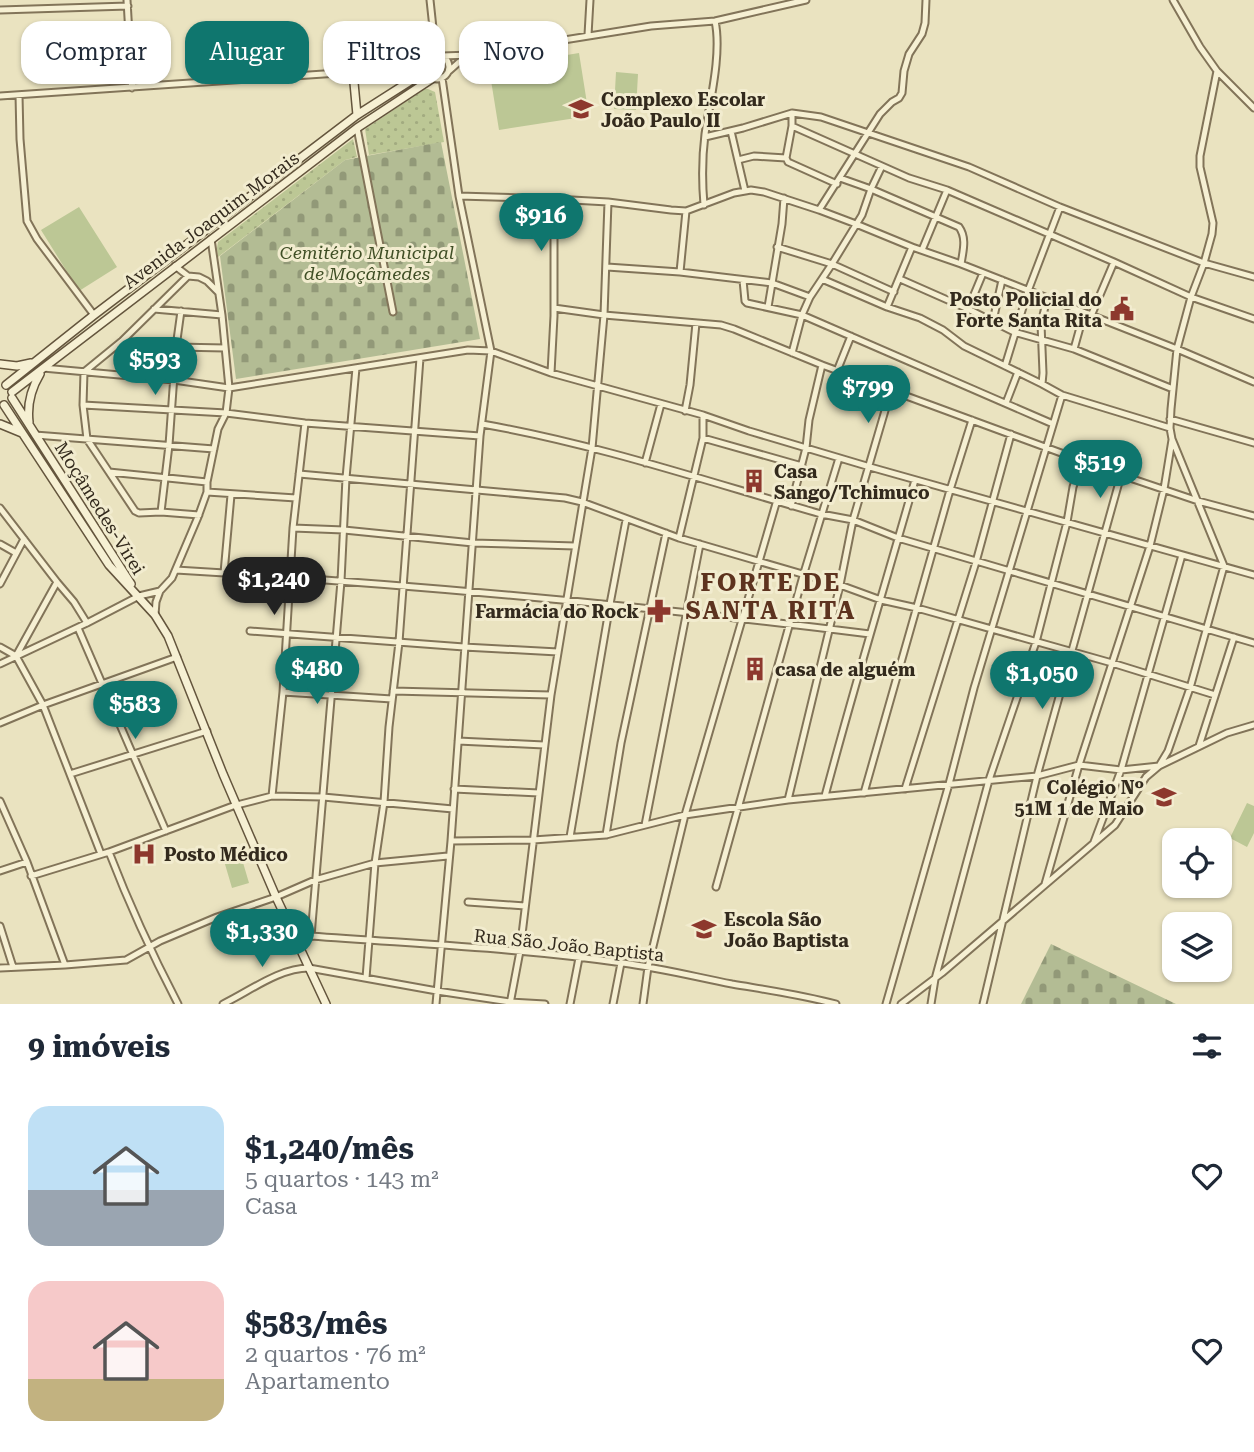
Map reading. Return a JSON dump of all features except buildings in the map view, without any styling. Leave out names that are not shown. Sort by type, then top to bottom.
[{"type":"street","points":[[430,0],[433,21]]},
{"type":"street","points":[[588,35],[590,0]]},
{"type":"street","points":[[568,38],[651,26],[715,21],[806,0]]},
{"type":"street","points":[[819,210],[880,114],[902,93],[909,54],[922,34],[925,23],[926,0]]},
{"type":"street","points":[[1173,0],[1217,71],[1254,108]]},
{"type":"street","points":[[0,10],[128,3],[132,88]]},
{"type":"street","points":[[704,205],[702,184],[705,137],[714,78],[717,31],[715,21]]},
{"type":"street","points":[[445,59],[449,71]]},
{"type":"street","points":[[445,75],[459,62]]},
{"type":"street","points":[[1159,766],[1168,751],[1190,688],[1224,566],[1172,439],[1170,428],[1177,349],[1212,234],[1213,223],[1200,156],[1217,71]]},
{"type":"street","points":[[0,96],[323,74]]},
{"type":"street","points":[[354,84],[356,115]]},
{"type":"street","name":"Avenida Joaquim Morais","points":[[6,387],[35,361],[356,115],[402,84]]},
{"type":"street","name":"Avenida Joaquim Morais","points":[[6,387],[43,368],[358,128],[424,84]]},
{"type":"street","points":[[436,1004],[480,436],[491,351],[459,196],[443,84]]},
{"type":"street","points":[[19,95],[27,222],[94,316]]},
{"type":"street","points":[[705,137],[792,113],[821,117],[969,167],[1060,207],[1204,263],[1254,277]]},
{"type":"street","points":[[792,113],[786,158],[790,164],[871,189],[952,223],[962,231],[964,239],[961,264]]},
{"type":"street","points":[[792,126],[909,178],[947,190],[1114,261],[1191,297],[1254,319]]},
{"type":"street","points":[[358,128],[393,312]]},
{"type":"street","points":[[731,131],[744,191]]},
{"type":"street","points":[[738,160],[754,156],[786,158]]},
{"type":"street","points":[[792,353],[802,315],[810,297],[862,215],[882,166]]},
{"type":"street","points":[[922,250],[947,190]]},
{"type":"street","points":[[459,196],[608,202],[686,211],[734,193],[764,192],[856,223],[1254,382]]},
{"type":"street","points":[[768,307],[784,198]]},
{"type":"street","points":[[551,373],[554,199]]},
{"type":"street","points":[[510,1003],[520,951],[551,695],[592,448],[604,315],[608,202]]},
{"type":"street","points":[[1005,366],[1028,291],[1060,207]]},
{"type":"street","points":[[680,272],[686,211]]},
{"type":"street","points":[[155,615],[160,591],[172,578],[199,515],[207,492],[218,429],[226,413],[229,388],[220,295],[211,239]]},
{"type":"street","points":[[777,247],[832,264],[894,292]]},
{"type":"street","points":[[887,307],[912,247]]},
{"type":"street","points":[[1091,316],[1114,261]]},
{"type":"street","points":[[175,266],[188,276],[207,281],[220,295]]},
{"type":"street","points":[[607,267],[772,283],[810,297]]},
{"type":"street","points":[[968,309],[983,273]]},
{"type":"street","points":[[188,276],[122,341],[85,372],[83,405],[87,439],[135,511],[199,515]]},
{"type":"street","points":[[743,279],[745,302],[802,315],[1053,424]]},
{"type":"street","points":[[822,279],[933,324],[964,346],[1062,395],[1170,428]]},
{"type":"street","points":[[900,279],[1014,332],[1074,349],[1174,388]]},
{"type":"street","points":[[993,321],[1002,281]]},
{"type":"street","points":[[1042,384],[1041,324],[1047,298]]},
{"type":"street","points":[[554,308],[721,325],[821,365],[1121,475],[1198,501],[1254,516]]},
{"type":"street","points":[[154,309],[222,315]]},
{"type":"street","points":[[161,512],[181,311]]},
{"type":"street","points":[[1074,349],[1084,313]]},
{"type":"street","points":[[685,411],[696,323]]},
{"type":"street","points":[[837,370],[851,336]]},
{"type":"street","points":[[122,341],[176,347],[225,348]]},
{"type":"street","points":[[30,427],[30,396],[43,368],[229,388],[468,350],[491,351],[551,373],[703,415],[839,458],[1254,575]]},
{"type":"street","points":[[366,978],[375,863],[384,802],[399,642],[420,358]]},
{"type":"street","points":[[0,364],[17,366],[35,361]]},
{"type":"street","points":[[791,506],[806,448],[821,365]]},
{"type":"street","points":[[311,936],[356,368]]},
{"type":"street","points":[[1006,402],[1018,372]]},
{"type":"street","points":[[2,405],[7,404],[6,387]]},
{"type":"street","name":"Moçâmedes-Virei","points":[[6,387],[132,588]]},
{"type":"street","points":[[788,800],[853,520],[891,390]]},
{"type":"street","points":[[886,1004],[974,688],[1062,395]]},
{"type":"street","points":[[645,463],[661,404]]},
{"type":"street","name":"Moçâmedes-Virei","points":[[2,405],[109,565],[132,588]]},
{"type":"street","points":[[83,405],[226,413],[305,423],[480,436]]},
{"type":"street","points":[[679,538],[703,438],[703,415]]},
{"type":"street","points":[[1170,419],[1254,443]]},
{"type":"street","points":[[864,793],[972,420]]},
{"type":"street","points":[[272,796],[283,692],[293,528],[305,423]]},
{"type":"street","points":[[0,424],[23,434]]},
{"type":"street","points":[[482,424],[534,433],[592,448],[791,506],[853,520],[933,549],[1254,643]]},
{"type":"street","points":[[905,789],[976,562],[1011,434]]},
{"type":"street","points":[[35,435],[214,449]]},
{"type":"street","points":[[703,438],[802,466]]},
{"type":"street","points":[[1045,884],[1079,765],[1150,545],[1164,489],[1172,439]]},
{"type":"street","points":[[716,887],[839,458]]},
{"type":"street","points":[[931,1004],[935,979],[989,780],[1036,642],[1067,522],[1073,487],[1082,460]]},
{"type":"street","points":[[109,472],[207,482]]},
{"type":"street","points":[[299,474],[546,495],[582,502],[679,538],[840,585],[881,600],[1112,663],[1215,695]]},
{"type":"street","points":[[983,1004],[1037,776],[1121,475]]},
{"type":"street","points":[[825,796],[915,480]]},
{"type":"street","points":[[207,492],[296,498]]},
{"type":"street","points":[[224,573],[231,495]]},
{"type":"street","points":[[643,1004],[648,967],[685,815],[777,500]]},
{"type":"street","points":[[0,508],[74,602],[87,623]]},
{"type":"street","points":[[570,837],[626,520]]},
{"type":"street","points":[[293,528],[473,542],[575,546]]},
{"type":"street","points":[[606,835],[621,743],[666,533]]},
{"type":"street","points":[[0,583],[24,540]]},
{"type":"street","points":[[0,544],[16,553]]},
{"type":"street","points":[[645,825],[699,544]]},
{"type":"street","points":[[1094,843],[1121,770],[1182,555]]},
{"type":"street","points":[[176,570],[568,600],[870,634]]},
{"type":"street","points":[[16,656],[57,582]]},
{"type":"street","points":[[132,588],[155,615],[168,636],[223,774],[326,1004]]},
{"type":"street","points":[[0,664],[139,596],[160,591]]},
{"type":"street","points":[[78,628],[166,831]]},
{"type":"street","points":[[250,631],[464,648],[558,652]]},
{"type":"street","points":[[1199,746],[1234,637]]},
{"type":"street","points":[[0,647],[16,656],[43,705],[101,854]]},
{"type":"street","points":[[0,723],[177,657]]},
{"type":"street","points":[[393,691],[551,695]]},
{"type":"street","points":[[283,692],[392,699]]},
{"type":"street","points":[[901,1004],[935,979],[1115,825],[1146,777],[1159,766],[1227,733],[1254,725]]},
{"type":"street","points":[[70,774],[207,732]]},
{"type":"street","points":[[458,741],[544,744]]},
{"type":"street","points":[[450,841],[533,840],[606,835],[685,815],[788,800],[1037,776],[1079,765],[1121,770],[1159,766]]},
{"type":"street","points":[[454,789],[539,793]]},
{"type":"street","points":[[31,876],[109,852],[237,805],[272,796],[323,797],[453,809]]},
{"type":"street","points":[[0,801],[27,862],[65,965]]},
{"type":"street","points":[[109,852],[149,948],[178,1004]]},
{"type":"street","points":[[0,968],[126,960],[160,941],[315,880],[375,863],[448,856]]},
{"type":"street","points":[[0,871],[27,862]]},
{"type":"street","points":[[468,902],[525,906]]},
{"type":"street","points":[[0,926],[13,967]]},
{"type":"street","name":"Rua São João Baptista","points":[[295,938],[311,936],[520,951],[621,963],[808,996],[836,1004]]},
{"type":"street","points":[[570,1004],[579,958]]},
{"type":"street","points":[[613,1004],[621,963]]},
{"type":"street","points":[[223,1004],[295,968],[309,968],[510,1003],[545,1004]]},
{"type":"green space","points":[[579,53],[589,116],[499,130],[492,84],[568,84],[568,55]]},
{"type":"green space","points":[[616,72],[638,74],[636,110],[614,109]]},
{"type":"green space","points":[[425,89],[435,92],[444,142],[369,155],[365,129]]},
{"type":"green space","points":[[353,139],[357,157],[345,160],[218,257],[218,242]]},
{"type":"green space","name":"Cemitério Municipal de Moçâmedes","points":[[441,142],[480,339],[236,379],[220,256],[345,160]]},
{"type":"green space","points":[[79,207],[117,267],[79,291],[41,230]]},
{"type":"green space","points":[[1247,803],[1254,806],[1254,833],[1247,847],[1232,839]]},
{"type":"green space","points":[[239,849],[249,883],[232,888],[222,854]]},
{"type":"green space","points":[[1051,944],[1176,1004],[1021,1004]]},
{"type":"place","name":"Complexo Escolar João Paulo II","points":[[581,109]]},
{"type":"place","name":"Posto Policial do Forte Santa Rita","points":[[1122,309]]},
{"type":"place","name":"Casa Sango/Tchimuco","points":[[754,481]]},
{"type":"place","name":"Farmácia do Rock","points":[[659,611]]},
{"type":"place","name":"casa de alguém","points":[[755,669]]},
{"type":"place","name":"Colégio Nº 51M 1 de Maio","points":[[1164,797]]},
{"type":"place","name":"Posto Médico","points":[[144,854]]},
{"type":"place","name":"Escola São João Baptista","points":[[704,929]]},
{"type":"district","name":"FORTE DE SANTA RITA","points":[[771,597]]}]
